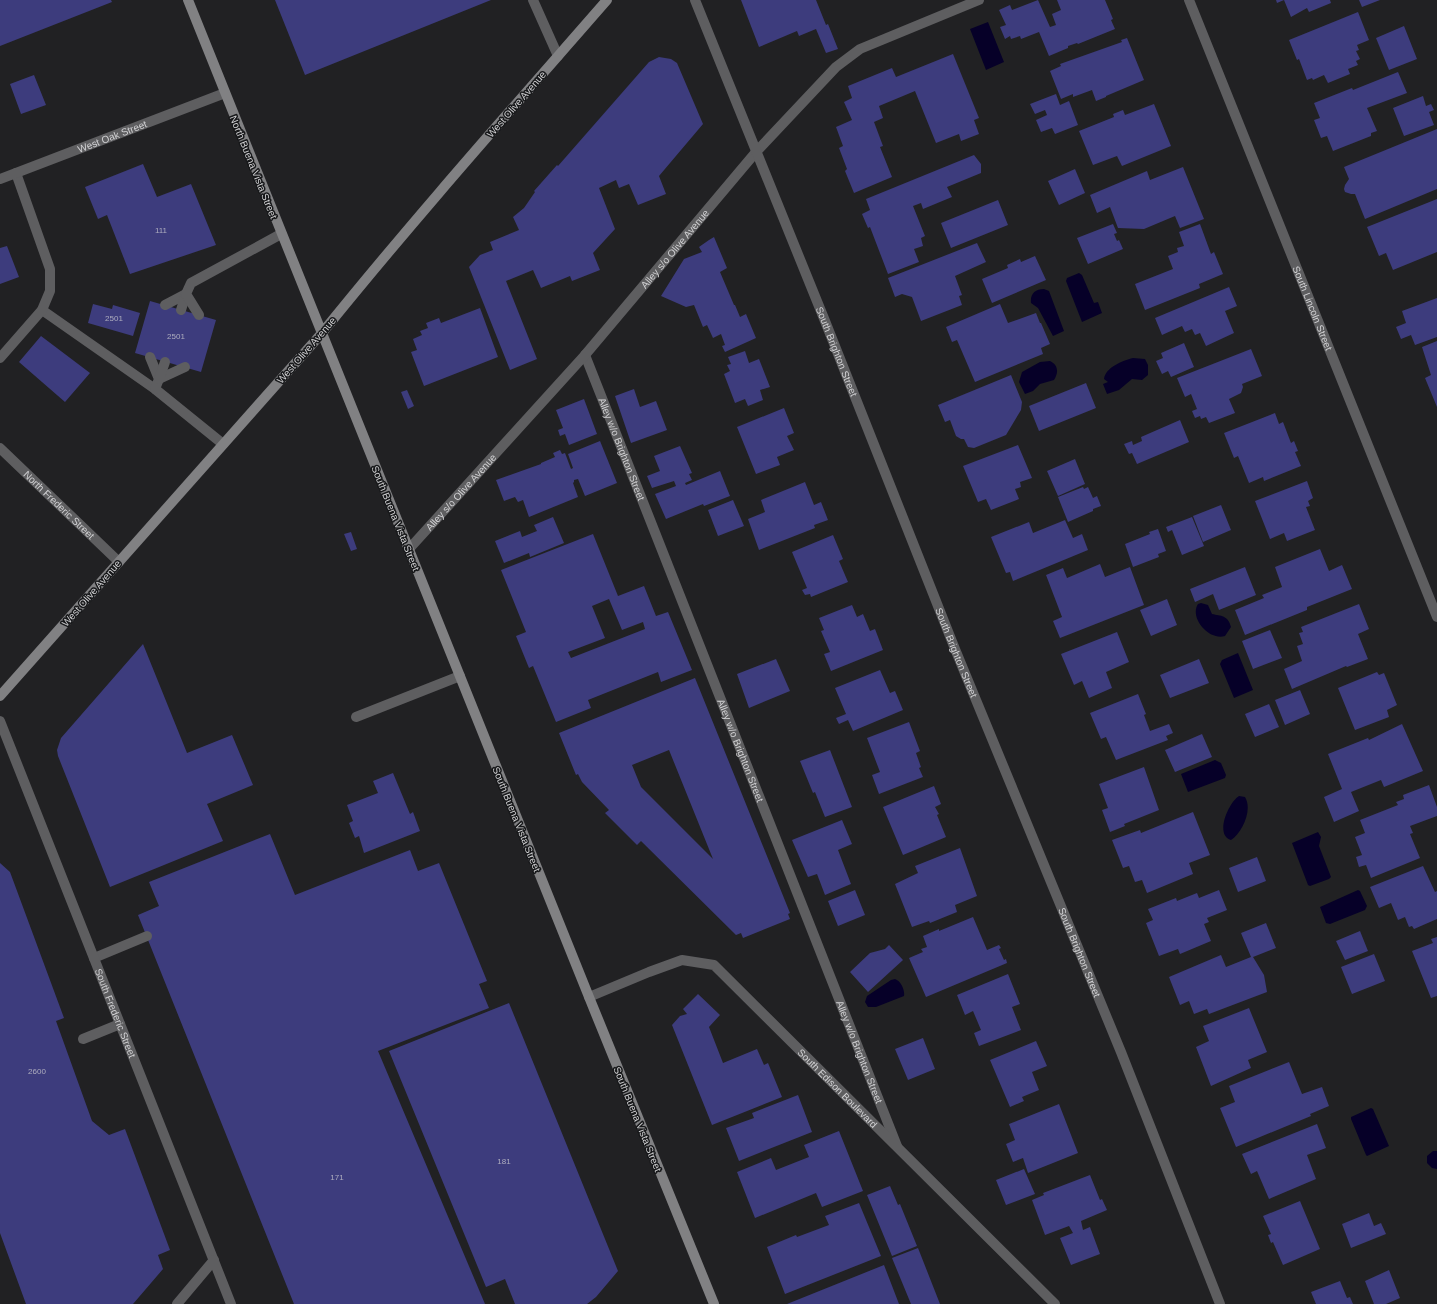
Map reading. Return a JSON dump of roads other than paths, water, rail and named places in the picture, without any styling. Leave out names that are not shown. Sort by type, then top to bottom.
[{"type":"main road","name":"North Buena Vista Street","points":[[188,0],[322,332]]},
{"type":"main road","name":"West Olive Avenue","points":[[0,696],[322,332],[486,138],[607,0]]},
{"type":"main road","name":"South Buena Vista Street","points":[[322,332],[408,549],[714,1304]]},
{"type":"street","points":[[533,0],[558,56]]},
{"type":"street","name":"South Brighton Street","points":[[695,0],[825,321],[954,649],[1121,1052],[1220,1304]]},
{"type":"street","name":"Alley s/o Olive Avenue","points":[[408,549],[585,355],[756,152],[836,67],[860,49],[979,0]]},
{"type":"street","name":"South Lincoln Street","points":[[1189,0],[1437,617]]},
{"type":"street","name":"West Oak Street","points":[[0,179],[225,93]]},
{"type":"street","points":[[0,358],[42,310],[50,291],[50,269],[16,173]]},
{"type":"street","points":[[181,310],[191,283],[282,234]]},
{"type":"street","points":[[165,306],[186,294]]},
{"type":"street","points":[[186,294],[199,315]]},
{"type":"street","points":[[42,310],[157,384],[223,444]]},
{"type":"street","name":"Alley w/o Brighton Street","points":[[585,355],[897,1146]]},
{"type":"street","points":[[150,357],[157,384]]},
{"type":"street","points":[[157,384],[165,362]]},
{"type":"street","points":[[157,384],[185,367]]},
{"type":"street","name":"North Frederic Street","points":[[0,448],[119,562]]},
{"type":"street","points":[[356,717],[460,676]]},
{"type":"street","name":"South Frederic Street","points":[[0,721],[231,1304]]},
{"type":"street","points":[[94,958],[147,936]]},
{"type":"street","name":"South Edison Boulevard","points":[[589,997],[682,960],[714,965],[1056,1304]]},
{"type":"street","points":[[83,1039],[120,1024]]},
{"type":"street","points":[[177,1304],[214,1260]]}]
